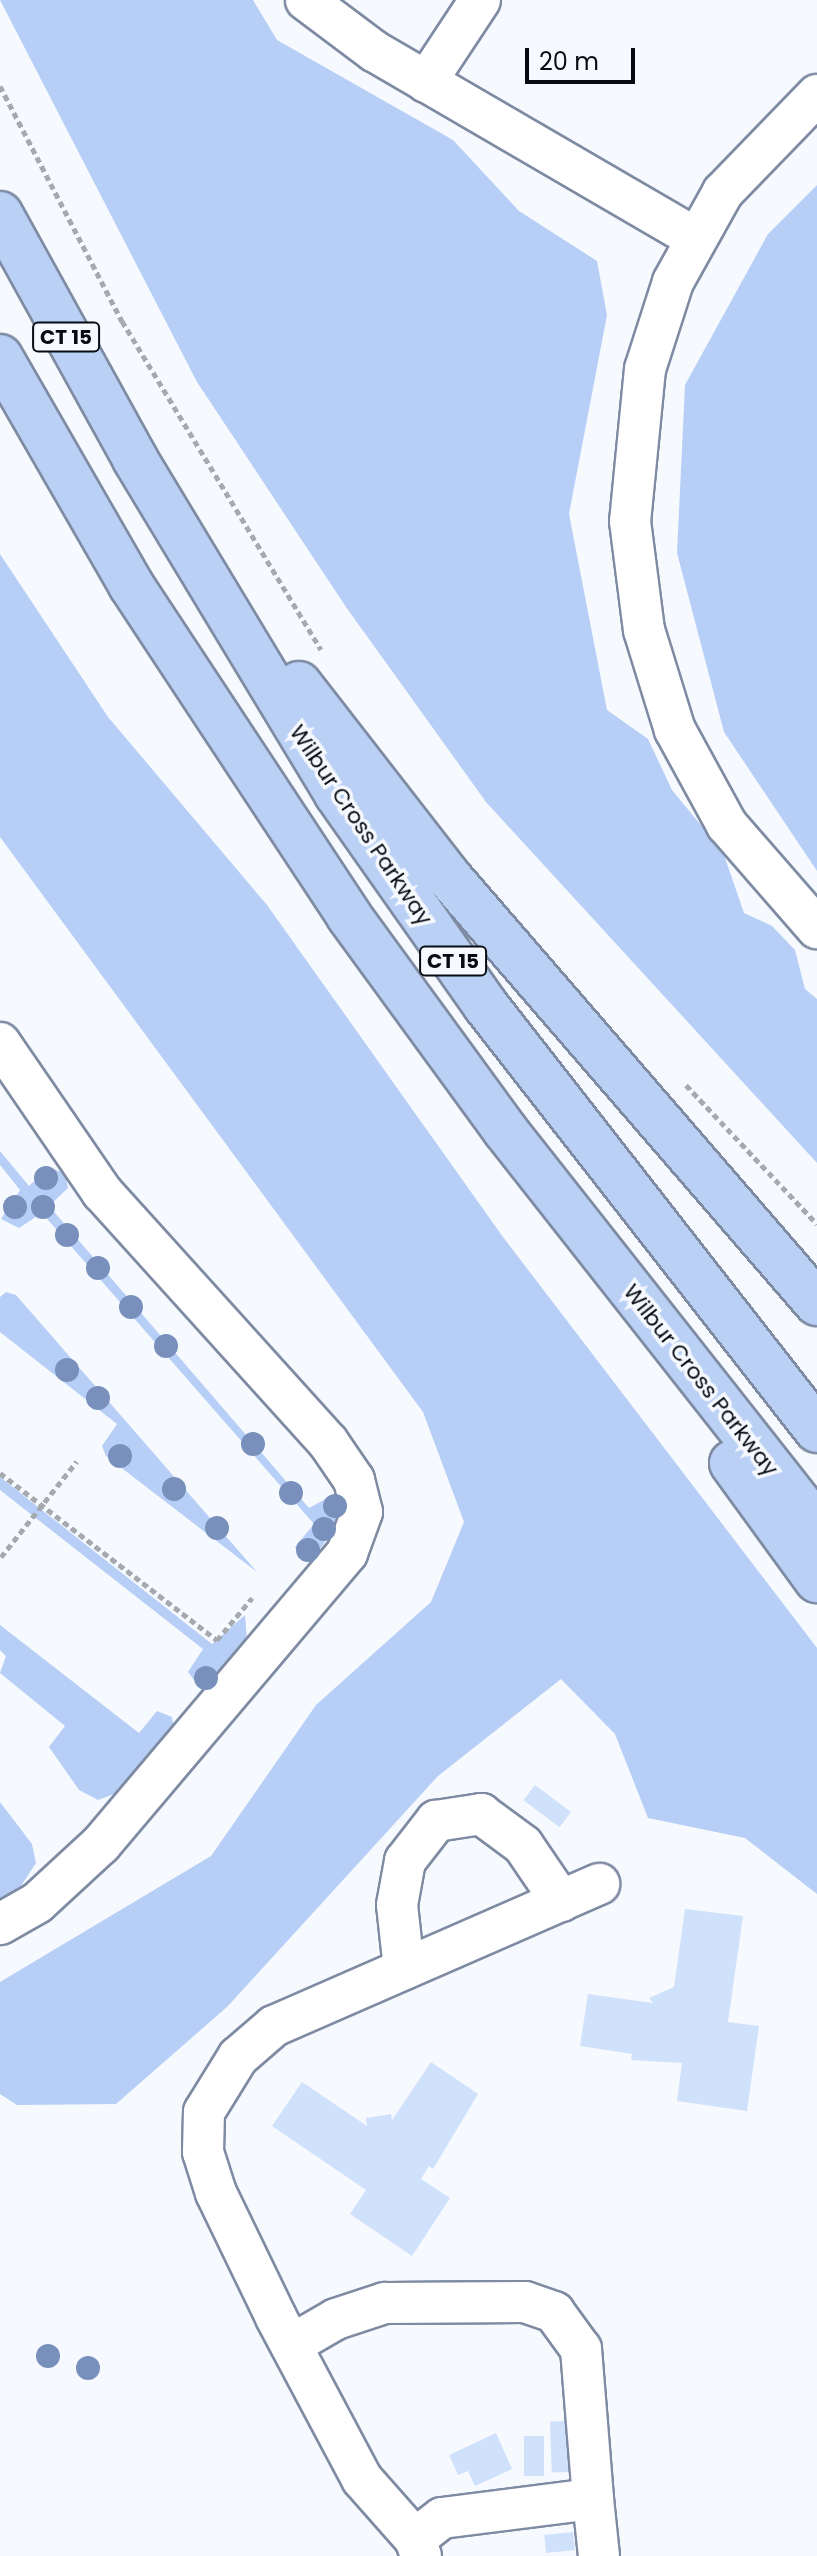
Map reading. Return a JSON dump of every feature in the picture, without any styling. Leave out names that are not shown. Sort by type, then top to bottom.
[{"type":"highway","name":"Wilbur Cross Parkway","points":[[0,214],[135,459],[268,683],[409,901],[817,1430]]},
{"type":"highway","name":"Wilbur Cross Parkway","points":[[0,357],[203,699],[349,916],[581,1229],[817,1526]]},
{"type":"highway","points":[[0,416],[127,606],[203,699]]},
{"type":"highway","points":[[135,459],[406,824],[669,1126],[817,1303]]},
{"type":"highway","points":[[669,1126],[817,1281]]},
{"type":"highway","points":[[581,1229],[744,1482],[817,1580]]},
{"type":"street","points":[[306,0],[426,82],[695,238]]},
{"type":"street","points":[[426,82],[480,0]]},
{"type":"street","points":[[817,95],[754,154],[695,238],[656,325],[637,416],[630,521],[642,617],[656,680],[699,778],[758,866],[817,928]]},
{"type":"street","points":[[0,1043],[102,1192],[328,1442],[354,1480],[362,1512],[347,1553],[101,1844],[37,1903],[0,1924]]},
{"type":"street","points":[[404,1969],[397,1905],[405,1861],[436,1821],[481,1814],[523,1845],[561,1901]]},
{"type":"street","points":[[593,2499],[442,2518],[418,2548],[362,2479],[216,2193],[203,2152],[204,2112],[238,2057],[274,2026],[599,1884]]},
{"type":"street","points":[[291,2345],[336,2319],[385,2303],[525,2302],[554,2312],[581,2349],[599,2556]]},
{"type":"path","points":[[0,86],[177,417],[329,660]]},
{"type":"path","points":[[680,1079],[817,1224]]},
{"type":"path","points":[[1,1557],[77,1461]]},
{"type":"path","points":[[0,1473],[217,1640],[252,1598]]},
{"type":"shaded area","points":[[0,0],[253,0],[277,40],[453,140],[519,211],[597,261],[607,315],[569,514],[607,710],[648,739],[672,790],[723,852],[744,913],[772,926],[795,950],[805,989],[817,999],[817,1163],[486,802],[346,607],[197,382]]},
{"type":"shaded area","points":[[817,185],[817,871],[724,732],[677,553],[685,385],[768,234]]},
{"type":"shaded area","points":[[0,554],[108,717],[267,905],[503,1237],[817,1648],[817,1894],[745,1838],[648,1818],[615,1734],[561,1679],[438,1776],[227,2007],[116,2104],[17,2105],[0,2094],[0,1982],[211,1856],[316,1705],[431,1602],[464,1522],[423,1412],[0,837]]},
{"type":"shaded area","points":[[0,1151],[29,1186],[49,1168],[65,1173],[68,1188],[49,1206],[309,1508],[337,1493],[343,1514],[313,1560],[302,1561],[295,1547],[314,1524],[42,1213],[19,1228],[1,1219],[20,1190],[0,1165]]},
{"type":"shaded area","points":[[6,1292],[16,1295],[257,1572],[106,1456],[102,1446],[117,1424],[0,1332],[0,1297]]},
{"type":"shaded area","points":[[0,1477],[212,1644],[245,1615],[247,1641],[221,1675],[194,1680],[188,1672],[203,1649],[0,1490]]},
{"type":"shaded area","points":[[0,1625],[139,1733],[157,1711],[172,1717],[174,1729],[122,1791],[98,1800],[79,1790],[49,1747],[65,1726],[0,1673],[6,1656],[0,1650]]},
{"type":"shaded area","points":[[0,1802],[32,1844],[36,1863],[19,1889],[0,1900]]},
{"type":"building","points":[[535,1785],[571,1812],[560,1827],[524,1800]]},
{"type":"building","points":[[685,1909],[743,1916],[728,2022],[759,2026],[747,2111],[677,2101],[682,2063],[631,2060],[632,2054],[580,2046],[588,1994],[653,2003],[649,1998],[674,1987]]},
{"type":"building","points":[[431,2062],[478,2094],[433,2169],[429,2166],[421,2179],[450,2198],[412,2256],[350,2214],[366,2190],[272,2126],[302,2082],[367,2126],[366,2118],[391,2114],[392,2120]]},
{"type":"building","points":[[568,2421],[570,2472],[552,2473],[550,2422]]},
{"type":"building","points":[[496,2433],[512,2469],[475,2486],[468,2471],[458,2475],[449,2455]]},
{"type":"building","points":[[524,2436],[544,2436],[544,2476],[524,2476]]},
{"type":"building","points":[[573,2532],[575,2550],[546,2553],[544,2535]]}]
